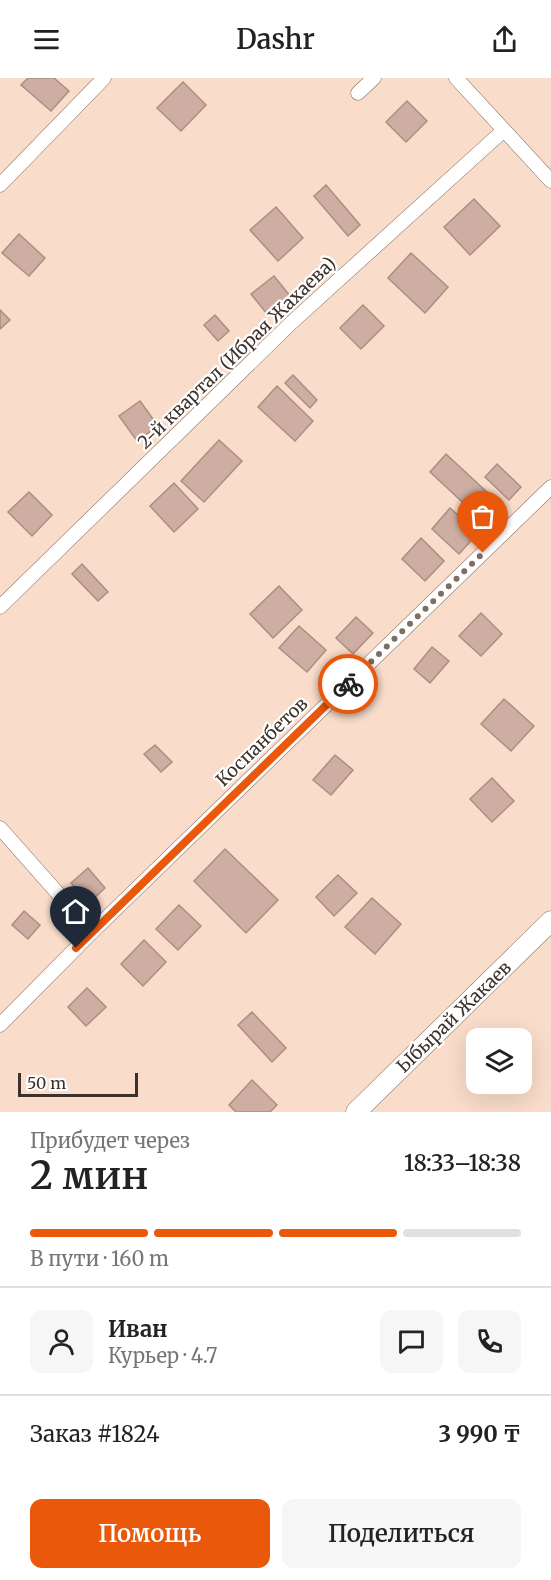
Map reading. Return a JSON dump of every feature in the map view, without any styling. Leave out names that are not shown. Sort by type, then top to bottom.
[{"type":"street","points":[[0,185],[104,78]]},
{"type":"street","points":[[358,93],[374,78]]},
{"type":"street","points":[[456,78],[551,181]]},
{"type":"street","name":"2-й квартал (Ибрая Жахаева)","points":[[0,607],[291,323],[504,130]]},
{"type":"street","name":"Коспанбетов","points":[[0,1025],[92,932],[551,487]]},
{"type":"street","points":[[0,828],[92,932]]},
{"type":"street","name":"Ыбырай Жакаев","points":[[356,1112],[551,921]]},
{"type":"building","points":[[28,78],[54,78],[69,91],[51,111],[21,85]]},
{"type":"building","points":[[183,82],[206,105],[181,131],[157,108]]},
{"type":"building","points":[[407,101],[427,121],[406,142],[386,122]]},
{"type":"building","points":[[326,185],[360,225],[348,236],[314,196]]},
{"type":"building","points":[[474,199],[500,226],[470,255],[444,227]]},
{"type":"building","points":[[276,207],[303,238],[278,261],[250,230]]},
{"type":"building","points":[[19,234],[45,258],[29,276],[2,253]]},
{"type":"building","points":[[411,253],[448,287],[425,313],[388,278]]},
{"type":"building","points":[[274,276],[290,296],[267,314],[251,294]]},
{"type":"building","points":[[363,305],[384,326],[361,349],[340,328]]},
{"type":"building","points":[[0,310],[10,320],[0,329]]},
{"type":"building","points":[[215,315],[229,331],[218,341],[204,325]]},
{"type":"building","points":[[293,375],[317,400],[310,408],[285,383]]},
{"type":"building","points":[[277,386],[313,421],[295,441],[258,407]]},
{"type":"building","points":[[140,401],[158,426],[137,441],[119,416]]},
{"type":"building","points":[[219,440],[242,461],[204,502],[181,481]]},
{"type":"building","points":[[446,454],[502,506],[486,524],[430,472]]},
{"type":"building","points":[[497,464],[521,487],[509,500],[485,477]]},
{"type":"building","points":[[174,483],[198,509],[174,532],[150,506]]},
{"type":"building","points":[[29,492],[52,515],[32,536],[8,512]]},
{"type":"building","points":[[450,508],[478,533],[459,554],[432,529]]},
{"type":"building","points":[[421,538],[444,561],[425,581],[402,559]]},
{"type":"building","points":[[82,564],[108,592],[98,601],[72,574]]},
{"type":"building","points":[[279,586],[302,610],[273,638],[250,614]]},
{"type":"building","points":[[481,613],[502,634],[481,656],[459,636]]},
{"type":"building","points":[[356,617],[373,633],[353,654],[336,638]]},
{"type":"building","points":[[299,626],[326,650],[307,672],[279,648]]},
{"type":"building","points":[[432,647],[449,661],[430,683],[414,669]]},
{"type":"building","points":[[504,699],[534,726],[511,751],[481,724]]},
{"type":"building","points":[[155,745],[172,762],[161,772],[144,754]]},
{"type":"building","points":[[335,755],[353,770],[331,795],[313,780]]},
{"type":"building","points":[[492,778],[514,801],[492,822],[470,799]]},
{"type":"building","points":[[225,849],[278,900],[246,933],[194,881]]},
{"type":"building","points":[[88,868],[105,888],[89,903],[71,883]]},
{"type":"building","points":[[338,875],[357,893],[334,916],[316,897]]},
{"type":"building","points":[[372,898],[401,924],[375,954],[345,927]]},
{"type":"building","points":[[179,905],[201,926],[178,950],[156,929]]},
{"type":"building","points":[[24,911],[40,925],[28,939],[12,925]]},
{"type":"building","points":[[144,940],[166,962],[143,986],[121,964]]},
{"type":"building","points":[[87,988],[106,1007],[86,1026],[68,1007]]},
{"type":"building","points":[[252,1012],[286,1048],[272,1062],[238,1025]]},
{"type":"building","points":[[252,1080],[277,1105],[270,1112],[236,1112],[229,1105]]},
{"type":"way so far","points":[[348,684],[483,553]]},
{"type":"route","points":[[76,948],[348,684]]}]
